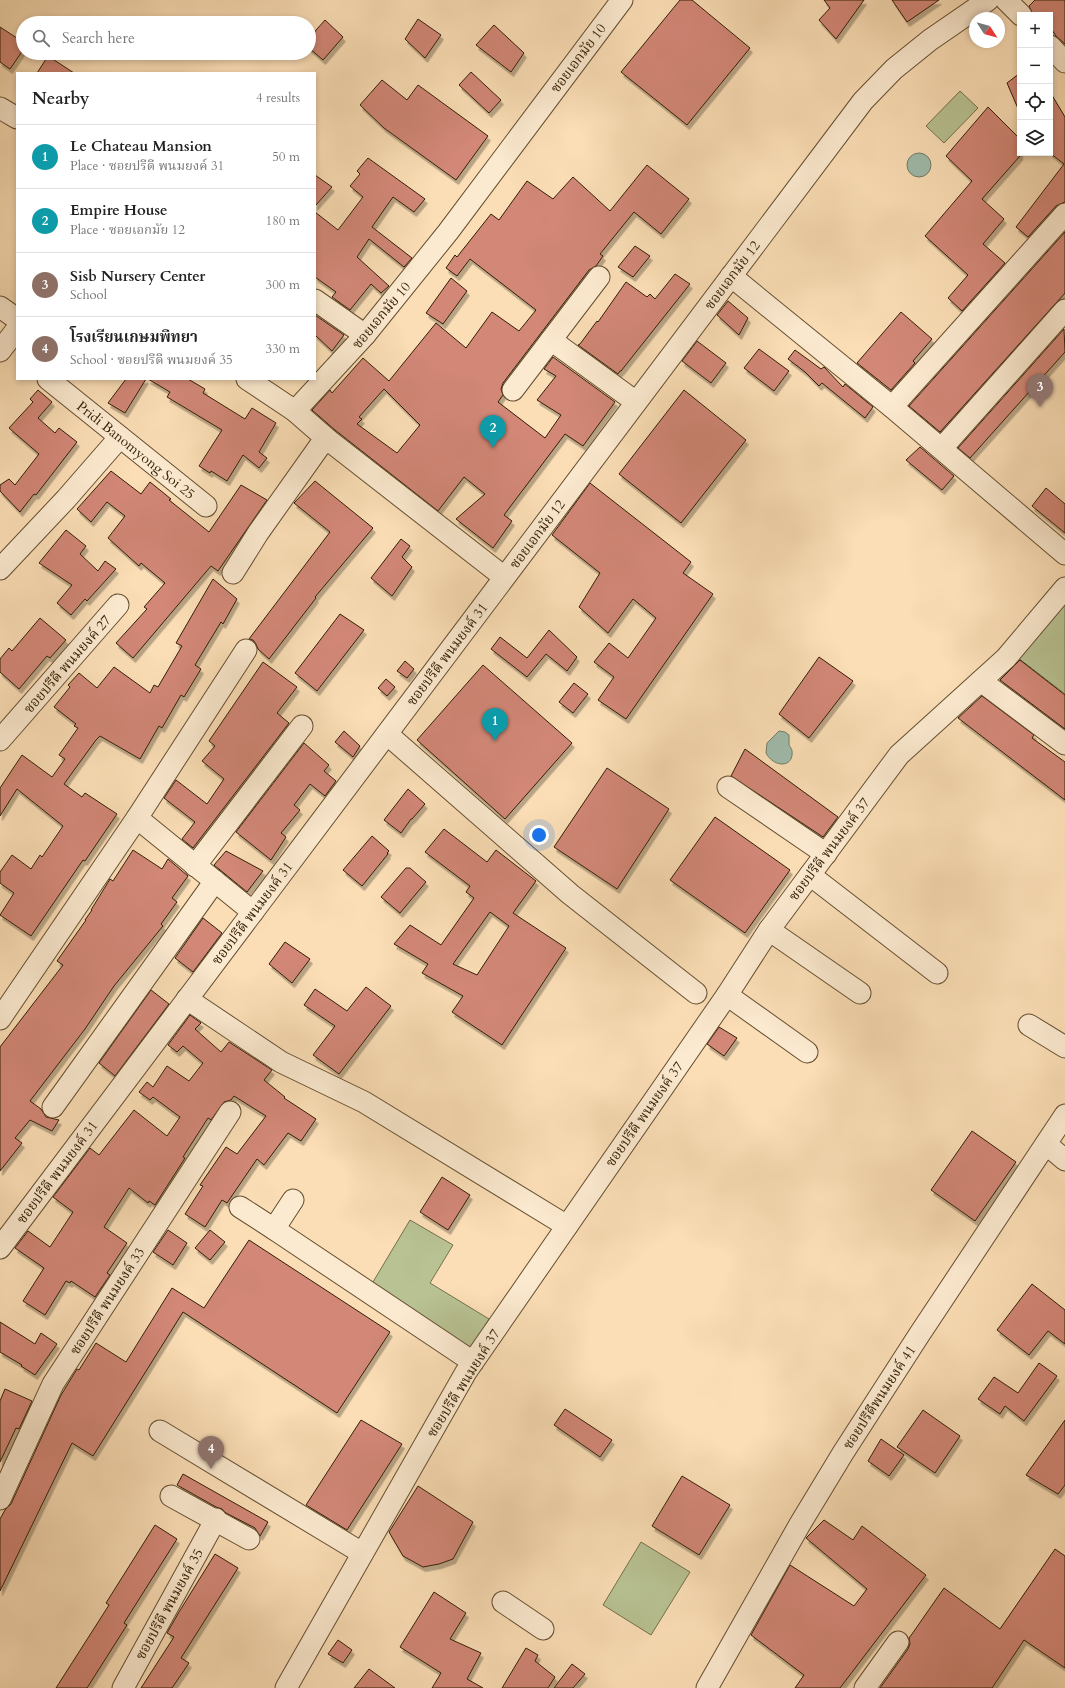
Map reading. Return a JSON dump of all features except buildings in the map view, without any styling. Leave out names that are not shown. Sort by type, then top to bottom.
[{"type":"street","name":"ซอยเอกมัย 10","points":[[295,411],[365,335],[448,232],[622,0]]},
{"type":"street","points":[[1006,0],[1018,12]]},
{"type":"street","name":"ซอยเอกมัย 12","points":[[504,577],[863,101],[894,69],[974,4]]},
{"type":"street","points":[[1052,48],[1065,62]]},
{"type":"street","points":[[0,108],[16,117]]},
{"type":"street","points":[[892,407],[1065,214]]},
{"type":"street","points":[[731,276],[942,448],[1065,554]]},
{"type":"street","points":[[513,390],[599,277]]},
{"type":"street","points":[[316,301],[365,335]]},
{"type":"street","points":[[0,307],[16,318]]},
{"type":"street","points":[[942,448],[1065,310]]},
{"type":"street","points":[[551,340],[636,402]]},
{"type":"street","name":"Pridi Banomyong Soi 25","points":[[49,380],[206,506]]},
{"type":"street","points":[[248,380],[295,411],[327,439],[504,577]]},
{"type":"street","points":[[0,569],[66,499],[120,437]]},
{"type":"street","points":[[233,573],[258,533],[319,447],[327,439]]},
{"type":"street","name":"ซอยปรีดี พนมยงค์ 31","points":[[0,1248],[504,577]]},
{"type":"street","name":"ซอยปรีดี พนมยงค์ 37","points":[[286,1688],[362,1553],[473,1362],[727,995],[769,930],[899,755],[981,681],[1015,648],[1065,588]]},
{"type":"street","name":"ซอยปรีดี พนมยงค์ 27","points":[[0,740],[118,605]]},
{"type":"street","points":[[0,1019],[137,818],[246,650]]},
{"type":"street","points":[[981,681],[1065,744]]},
{"type":"street","points":[[195,866],[302,726]]},
{"type":"street","points":[[386,734],[570,894],[696,993]]},
{"type":"street","points":[[728,787],[826,854]]},
{"type":"street","points":[[137,818],[253,912]]},
{"type":"street","points":[[810,875],[938,973]]},
{"type":"street","points":[[53,1107],[215,881]]},
{"type":"street","points":[[769,930],[860,993]]},
{"type":"street","points":[[727,995],[807,1052]]},
{"type":"street","points":[[187,999],[281,1062],[364,1102],[567,1226]]},
{"type":"street","points":[[1029,1025],[1065,1047]]},
{"type":"street","name":"ซอยปรีดี พนมยงค์ 33","points":[[0,1499],[53,1384],[230,1112]]},
{"type":"street","name":"ซอยปรีดีพนมยงค์ 41","points":[[707,1688],[803,1519],[843,1453],[919,1335],[1065,1115]]},
{"type":"street","points":[[1046,1144],[1065,1160]]},
{"type":"street","points":[[274,1229],[294,1200]]},
{"type":"street","points":[[240,1207],[473,1362]]},
{"type":"street","points":[[160,1431],[362,1553]]},
{"type":"street","points":[[172,1496],[216,1519],[249,1539]]},
{"type":"street","name":"ซอยปรีดี พนมยงค์ 35","points":[[123,1688],[216,1519]]},
{"type":"street","points":[[503,1602],[543,1629]]},
{"type":"street","points":[[865,1688],[898,1642]]},
{"type":"green space","points":[[960,91],[978,108],[944,143],[926,126]]},
{"type":"green space","points":[[1065,596],[1065,694],[1013,654]]},
{"type":"green space","points":[[1065,694],[1065,708],[1053,724],[1046,720]]},
{"type":"green space","points":[[410,1220],[453,1245],[430,1283],[489,1319],[472,1348],[370,1287]]},
{"type":"green space","points":[[641,1542],[690,1572],[651,1635],[603,1605]]},
{"type":"shaded area","points":[[919,153],[927,157],[931,165],[927,173],[919,177],[911,173],[907,165],[911,157]]},
{"type":"shaded area","points":[[779,731],[785,732],[789,735],[789,745],[792,751],[790,761],[783,764],[769,758],[766,753],[767,743]]},
{"type":"place","name":"Sisb Nursery Center","points":[[1040,407]]},
{"type":"place","name":"Empire House","points":[[493,448]]},
{"type":"place","name":"Le Chateau Mansion","points":[[495,741]]},
{"type":"place","name":"โรงเรียนเกษมพิทยา","points":[[211,1469]]}]
